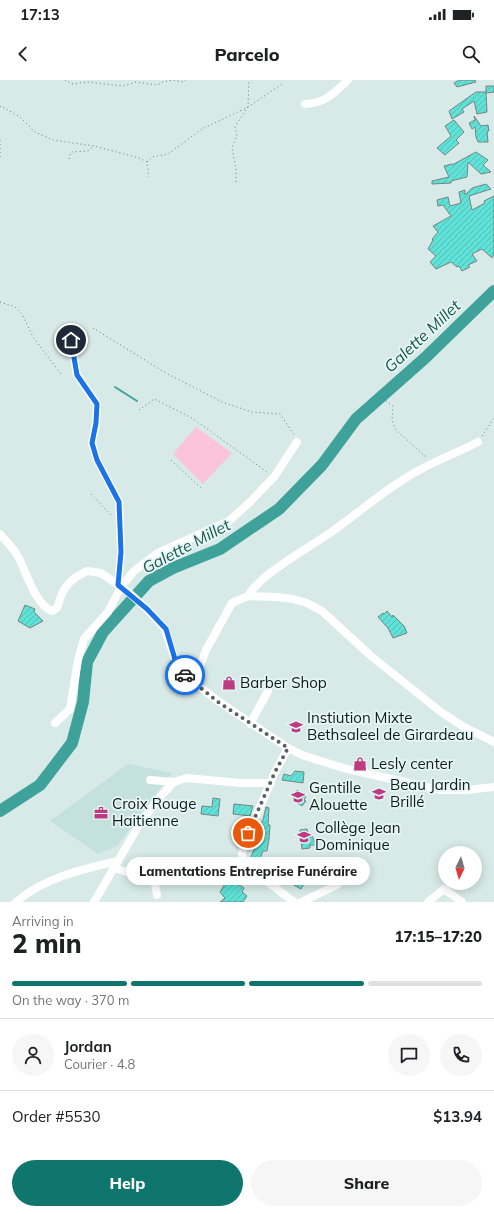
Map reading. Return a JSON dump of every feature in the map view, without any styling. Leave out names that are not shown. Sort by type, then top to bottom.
[{"type":"street","points":[[305,104],[322,102],[331,96],[348,80]]},
{"type":"street","points":[[71,340],[77,375],[97,404],[96,423],[92,443],[97,460],[119,502],[122,588]]},
{"type":"street","points":[[56,723],[70,709],[78,660],[84,639],[108,612],[134,571],[158,553],[229,521],[274,477],[297,442]]},
{"type":"street","points":[[248,596],[251,590],[290,559],[349,520],[367,505],[408,476],[432,463],[459,452],[478,442]]},
{"type":"street","points":[[1,536],[16,554],[40,601],[46,609],[52,611],[57,608],[63,591],[76,577],[87,571],[101,573],[147,609],[166,629],[177,666],[184,674],[218,702],[288,748],[302,755],[343,768],[440,790],[466,790],[494,786]]},
{"type":"street","points":[[194,682],[206,650],[232,603],[248,596],[293,599],[307,603],[322,611],[371,656],[441,712],[464,727],[494,742]]},
{"type":"street","points":[[250,724],[268,691]]},
{"type":"street","points":[[288,748],[245,842],[242,854],[244,864],[294,902]]},
{"type":"street","points":[[150,780],[174,782],[187,778],[240,783],[271,783]]},
{"type":"street","points":[[94,902],[139,825],[159,798],[174,782]]},
{"type":"street","points":[[16,902],[39,887],[61,876],[115,864],[151,879],[155,884],[157,895]]},
{"type":"street","points":[[301,902],[337,884]]},
{"type":"street","points":[[428,902],[444,889],[462,902]]},
{"type":"path","points":[[65,80],[72,84],[88,82],[123,86],[136,82],[157,85],[172,80],[184,82],[185,80]]},
{"type":"path","points":[[236,182],[236,169],[232,148],[237,136],[235,126],[248,107],[249,80]]},
{"type":"path","points":[[148,177],[147,162],[152,157],[168,154],[202,129],[248,107],[282,84]]},
{"type":"path","points":[[0,107],[1,106],[20,117],[35,132],[53,140],[94,146],[138,158],[147,162]]},
{"type":"path","points":[[0,140],[0,157]]},
{"type":"path","points":[[69,159],[71,152],[88,151],[94,146]]},
{"type":"path","points":[[0,302],[15,307],[22,314],[33,337],[61,374]]},
{"type":"path","points":[[93,328],[166,373],[222,402],[252,412],[280,414],[297,439],[297,442]]},
{"type":"path","points":[[139,410],[154,399],[185,414],[274,477]]},
{"type":"path","points":[[386,401],[393,406],[392,419],[394,429],[432,463]]},
{"type":"path","points":[[478,442],[494,418]]},
{"type":"path","points":[[171,460],[203,490]]},
{"type":"path","points":[[91,494],[120,524]]},
{"type":"shaded area","points":[[196,427],[232,453],[203,484],[173,454]]},
{"type":"shaded area","name":"Croix Rouge Haitienne","points":[[128,764],[172,773],[117,846],[98,854],[50,821]]},
{"type":"building","points":[[459,80],[475,80],[476,82],[457,87],[454,83]]},
{"type":"building","points":[[486,86],[494,86],[494,92],[486,93],[487,112],[477,114],[474,101],[462,109],[464,112],[452,119],[449,111],[476,92],[486,92]]},
{"type":"building","points":[[474,116],[481,126],[488,125],[488,142],[478,142],[475,127],[472,129],[469,123],[475,120]]},
{"type":"building","points":[[454,120],[464,132],[456,140],[459,143],[445,155],[437,148],[451,136],[445,126]]},
{"type":"building","points":[[476,152],[488,160],[483,165],[491,172],[481,174],[468,162],[467,177],[451,181],[451,183],[432,184],[432,181],[449,177],[444,166],[452,165]]},
{"type":"building","points":[[486,184],[491,189],[469,196],[472,210],[494,196],[494,254],[492,258],[482,249],[472,254],[477,261],[468,265],[470,267],[462,271],[459,266],[457,267],[451,262],[436,269],[430,262],[436,256],[428,249],[433,240],[432,239],[438,232],[433,226],[451,216],[443,205],[438,206],[437,200],[448,197],[450,206],[461,203],[459,192],[465,190],[465,195],[472,188]]},
{"type":"building","points":[[25,605],[35,609],[34,612],[43,621],[30,628],[18,621]]},
{"type":"building","points":[[387,611],[404,626],[407,633],[393,638],[388,628],[378,617]]},
{"type":"building","points":[[295,771],[304,772],[303,783],[282,780],[284,774],[291,776]]},
{"type":"building","points":[[297,790],[306,796],[304,800],[306,801],[302,806],[293,800]]},
{"type":"building","points":[[213,798],[220,799],[218,816],[201,814],[202,806],[212,807]]},
{"type":"building","points":[[234,804],[253,806],[250,816],[233,814]]},
{"type":"building","points":[[266,807],[269,808],[269,839],[267,851],[263,851],[258,864],[250,859],[254,850],[255,839],[257,839],[257,836],[260,837],[261,824]]},
{"type":"building","points":[[307,829],[316,845],[310,845],[310,848],[302,849],[300,830]]},
{"type":"building","points":[[297,875],[306,880],[301,889],[292,884]]},
{"type":"building","points":[[229,881],[233,884],[234,882],[244,888],[242,892],[247,896],[243,902],[220,902],[225,898],[220,892],[226,882]]},
{"type":"waterway","name":"Galette Millet","points":[[0,811],[40,785],[72,743],[83,702],[87,662],[103,632],[149,581],[173,568],[220,549],[279,509],[322,465],[356,419],[425,358],[494,291]]},
{"type":"waterway","points":[[115,387],[137,401]]},
{"type":"way so far","points":[[185,675],[218,702],[288,748],[275,772],[248,833]]},
{"type":"place","name":"Barber Shop","points":[[229,683]]},
{"type":"place","name":"Instiution Mixte Bethsaleel de Girardeau","points":[[296,727]]},
{"type":"place","name":"Lesly center","points":[[360,764]]},
{"type":"place","name":"Beau Jardin Brillé","points":[[379,794]]},
{"type":"place","name":"Gentille Alouette","points":[[298,797]]},
{"type":"place","name":"Croix Rouge Haitienne","points":[[101,813]]},
{"type":"place","name":"Lamentations Entreprise Funéraire","points":[[248,833]]},
{"type":"place","name":"Collège Jean Dominique","points":[[304,837]]},
{"type":"route","points":[[71,340],[77,375],[97,404],[96,423],[92,443],[97,460],[119,502],[121,564],[118,585],[147,609],[166,629],[171,651],[177,666],[185,675]]}]
